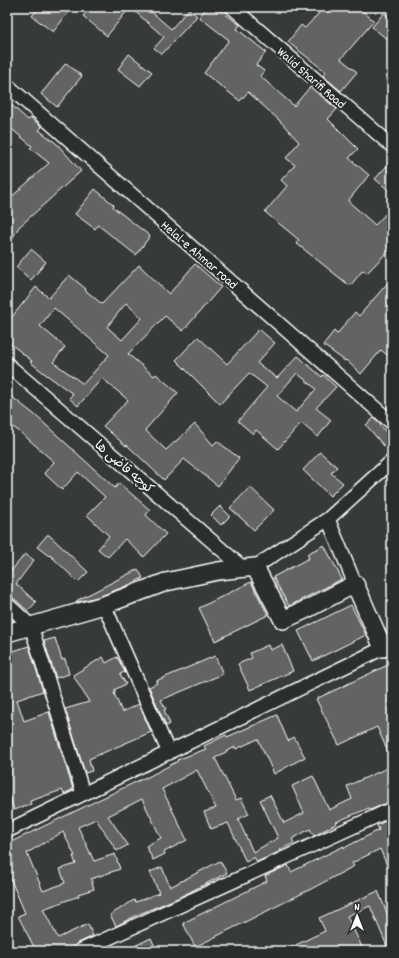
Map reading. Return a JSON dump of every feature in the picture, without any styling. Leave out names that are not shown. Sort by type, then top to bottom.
[{"type":"street","name":"Walid Sharifi Road","points":[[232,7],[392,146]]},
{"type":"street","name":"Helal-e Ahmar road","points":[[7,85],[392,423]]},
{"type":"street","name":"کوچه قاضی ها","points":[[7,364],[249,568]]},
{"type":"street","points":[[7,633],[104,605],[166,582],[218,571],[249,568],[328,519],[392,461]]},
{"type":"street","points":[[8,828],[169,753],[387,646],[355,584],[328,519]]},
{"type":"street","points":[[249,568],[283,620],[355,584]]},
{"type":"street","points":[[7,604],[31,626],[84,793]]},
{"type":"street","points":[[104,605],[169,753]]},
{"type":"street","points":[[80,951],[392,809]]},
{"type":"building","points":[[39,7],[60,7],[68,13],[53,32],[32,16]]},
{"type":"building","points":[[91,7],[130,7],[107,36],[83,16]]},
{"type":"building","points":[[130,7],[146,7],[171,29],[189,9],[197,16],[162,54],[154,48],[164,37]]},
{"type":"building","points":[[207,7],[216,7],[240,25],[237,29],[266,52],[256,65],[264,71],[260,76],[294,106],[310,87],[337,109],[328,119],[358,149],[349,158],[369,175],[348,201],[375,225],[392,207],[392,247],[367,273],[363,270],[350,286],[296,243],[299,240],[265,212],[287,186],[281,180],[295,165],[286,158],[299,142],[279,120],[248,92],[240,101],[204,73],[229,40],[199,17]]},
{"type":"building","points":[[313,7],[358,7],[374,21],[341,59],[357,72],[341,91],[323,76],[326,72],[288,42],[301,25],[305,28],[319,13]]},
{"type":"building","points":[[384,13],[392,19],[392,43],[372,27]]},
{"type":"building","points":[[129,54],[152,72],[140,86],[118,69]]},
{"type":"building","points":[[66,63],[82,76],[57,107],[41,94]]},
{"type":"building","points":[[7,101],[28,120],[31,118],[42,127],[39,130],[57,144],[81,171],[19,227],[7,247],[7,201],[49,163],[30,148],[32,146],[7,125]]},
{"type":"building","points":[[392,160],[392,193],[375,179]]},
{"type":"building","points":[[95,189],[114,205],[113,207],[150,236],[136,255],[98,225],[95,229],[75,214]]},
{"type":"building","points":[[31,249],[46,262],[31,280],[16,267]]},
{"type":"building","points":[[195,264],[221,287],[183,331],[165,316],[128,354],[154,376],[156,374],[178,393],[145,430],[166,450],[195,424],[213,445],[217,441],[239,458],[218,486],[184,459],[164,480],[127,445],[126,446],[103,426],[128,400],[102,378],[78,406],[69,398],[73,394],[30,362],[32,361],[7,341],[7,323],[36,287],[49,298],[69,275],[102,304],[139,265],[169,294]],"holes":[[[126,303],[142,318],[122,340],[107,327]],[[54,308],[109,355],[84,383],[53,362],[65,347],[40,326]]]},
{"type":"building","points":[[392,278],[392,359],[381,350],[361,374],[346,360],[345,361],[323,345],[334,331],[337,334],[355,312],[359,316]]},
{"type":"building","points":[[259,329],[275,343],[257,363],[277,378],[298,356],[336,387],[316,408],[331,420],[318,437],[301,423],[278,449],[256,430],[253,434],[238,421],[267,387],[249,373],[220,404],[176,360],[198,337],[227,364]],"holes":[[[297,373],[316,389],[296,412],[277,396]]]},
{"type":"building","points":[[7,393],[35,415],[115,488],[119,483],[150,510],[146,515],[166,534],[144,557],[125,539],[108,557],[98,549],[109,536],[87,515],[105,497],[78,472],[62,490],[44,473],[54,462],[7,422]]},
{"type":"building","points":[[374,418],[392,439],[384,446],[366,425]]},
{"type":"building","points":[[320,452],[337,467],[331,473],[343,483],[330,496],[303,470]]},
{"type":"building","points":[[250,487],[274,510],[254,530],[230,508]]},
{"type":"building","points":[[220,506],[230,516],[221,525],[211,515]]},
{"type":"building","points":[[47,535],[49,535],[88,572],[78,582],[50,555],[49,556],[37,547]]},
{"type":"building","points":[[324,545],[342,579],[289,606],[273,577],[309,558],[307,554]]},
{"type":"building","points":[[25,554],[34,560],[16,584],[36,602],[28,611],[8,593],[7,595],[7,576]]},
{"type":"building","points":[[138,569],[143,578],[101,596],[76,601]]},
{"type":"building","points":[[251,582],[268,615],[215,641],[199,608]]},
{"type":"building","points":[[351,605],[366,635],[313,661],[298,631]]},
{"type":"building","points":[[55,638],[62,660],[65,659],[69,674],[56,678],[44,641]]},
{"type":"building","points":[[268,645],[270,650],[282,645],[293,671],[250,690],[238,664],[252,658],[250,653]]},
{"type":"building","points":[[29,646],[43,691],[17,700],[24,721],[49,712],[73,789],[64,794],[62,790],[30,801],[31,804],[14,810],[7,788],[7,653]]},
{"type":"building","points":[[215,656],[223,674],[161,700],[166,709],[164,710],[170,724],[166,726],[149,687],[157,683],[156,681]]},
{"type":"building","points":[[103,657],[106,663],[117,657],[125,672],[120,674],[126,684],[114,690],[122,712],[139,704],[151,732],[89,759],[92,771],[85,773],[65,709],[89,702],[73,675]]},
{"type":"building","points":[[392,663],[392,761],[377,727],[339,745],[316,699]]},
{"type":"building","points":[[277,715],[288,741],[294,737],[305,757],[274,774],[258,739],[236,749],[235,747],[215,758],[236,800],[241,798],[249,814],[238,819],[253,852],[278,838],[260,800],[270,795],[284,823],[304,813],[292,786],[313,776],[329,810],[352,799],[347,786],[392,766],[392,801],[370,810],[369,808],[336,822],[337,823],[314,836],[310,829],[292,839],[294,843],[280,850],[281,851],[257,862],[254,857],[246,862],[228,823],[211,829],[204,812],[216,808],[197,770],[162,789],[187,840],[164,852],[165,854],[153,860],[146,846],[161,838],[142,799],[108,816],[128,845],[117,851],[96,819],[78,827],[94,861],[115,854],[120,869],[91,879],[94,889],[43,909],[58,938],[88,924],[93,936],[76,944],[72,951],[36,951],[18,916],[25,913],[7,871],[7,844],[146,778],[178,761],[177,760],[206,749],[204,746],[226,735],[227,737]],"holes":[[[63,832],[75,856],[73,856],[76,864],[60,869],[65,883],[43,891],[27,853]]]},
{"type":"building","points":[[392,818],[392,877],[380,849],[352,863],[354,866],[313,888],[195,947],[183,923],[267,881],[265,876],[288,865],[291,872],[344,846],[344,848],[379,830],[377,825]]},
{"type":"building","points":[[220,861],[227,873],[180,897],[137,915],[116,926],[110,915],[134,900],[136,902],[159,893],[150,872],[162,867],[170,887]]},
{"type":"building","points":[[378,891],[392,925],[392,951],[389,951],[370,906],[347,916],[364,951],[283,951],[325,931],[319,918]]},
{"type":"building","points":[[151,938],[157,951],[124,951]]}]
